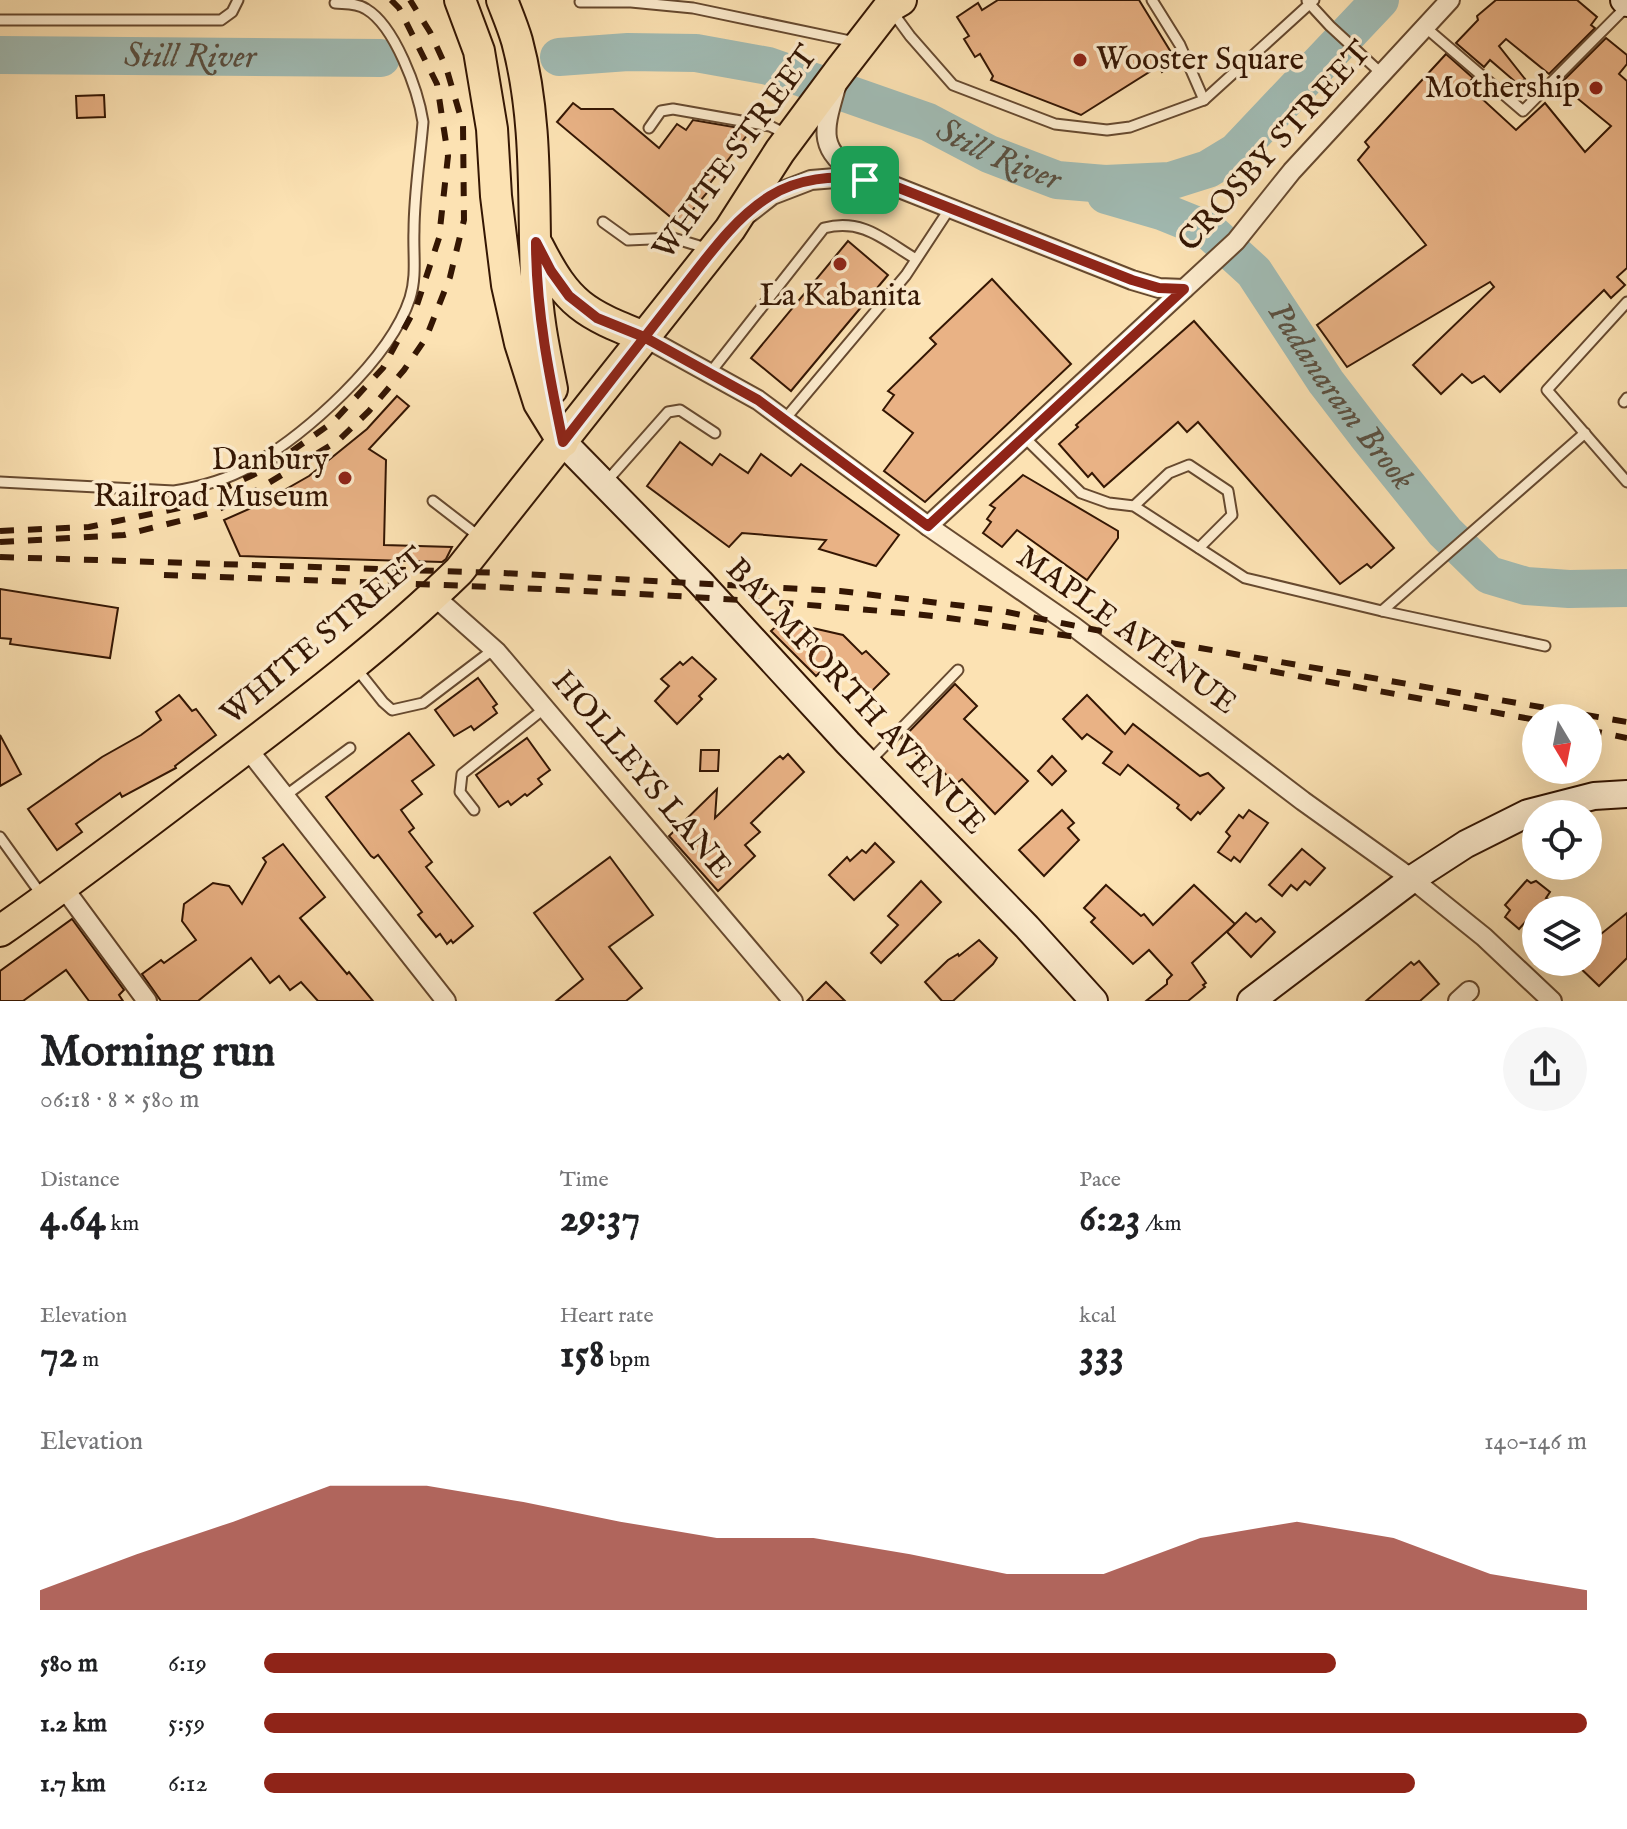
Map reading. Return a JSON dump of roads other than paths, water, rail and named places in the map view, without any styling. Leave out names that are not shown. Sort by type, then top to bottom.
[{"type":"main road","points":[[460,0],[479,51],[492,129],[496,196],[507,285],[520,343],[539,403],[563,442]]},
{"type":"main road","points":[[502,0],[517,41],[532,124],[536,282],[542,339],[563,442]]},
{"type":"main road","name":"WHITE STREET","points":[[0,931],[247,748],[435,597],[563,442],[722,239],[892,2]]},
{"type":"main road","points":[[536,242],[569,296],[597,318],[644,337]]},
{"type":"street","name":"CROSBY STREET","points":[[928,526],[1236,241],[1292,171],[1450,0]]},
{"type":"street","points":[[806,126],[829,146],[839,163],[865,180]]},
{"type":"street","points":[[722,239],[772,195],[811,180],[848,177],[894,186],[1132,280],[1159,288],[1191,283]]},
{"type":"street","name":"MAPLE AVENUE","points":[[644,337],[758,400],[928,526],[1073,626],[1303,801],[1412,879],[1484,937],[1552,1001]]},
{"type":"street","name":"BALMFORTH AVENUE","points":[[563,442],[700,582],[1094,1001]]},
{"type":"street","name":"HOLLEYS LANE","points":[[435,597],[494,649],[793,1001]]},
{"type":"street","points":[[247,748],[446,1001]]},
{"type":"street","points":[[1251,1001],[1412,879],[1466,844],[1528,813],[1594,796],[1627,794]]},
{"type":"street","points":[[54,893],[147,1001]]},
{"type":"lane","points":[[0,20],[221,20],[232,12],[238,0]]},
{"type":"lane","points":[[1152,0],[1180,45],[1204,100]]},
{"type":"lane","points":[[580,2],[631,2],[693,8],[851,57]]},
{"type":"lane","points":[[892,2],[910,36],[953,85],[1055,124],[1107,130],[1130,127],[1204,100],[1310,2],[1330,26],[1382,74]]},
{"type":"lane","points":[[0,482],[174,491],[201,487],[247,468],[281,446],[350,387],[395,331],[410,298],[414,275],[414,231],[423,122],[421,108],[387,30],[367,9],[356,4],[335,3]]},
{"type":"lane","points":[[1425,27],[1523,111],[1626,3]]},
{"type":"lane","points":[[649,128],[661,111],[673,109],[770,126],[806,126]]},
{"type":"lane","points":[[785,419],[906,275],[950,208]]},
{"type":"lane","points":[[603,222],[628,240],[722,239]]},
{"type":"lane","points":[[710,373],[824,228],[841,224],[861,226],[916,259]]},
{"type":"lane","points":[[1627,302],[1547,390],[1627,482]]},
{"type":"lane","points":[[604,484],[668,412],[680,410],[715,433]]},
{"type":"lane","points":[[1382,611],[1585,433]]},
{"type":"lane","points":[[1024,437],[1081,493],[1109,503],[1134,506],[1245,578],[1545,646]]},
{"type":"lane","points":[[1134,506],[1169,473],[1189,465],[1228,491],[1232,515],[1199,548]]},
{"type":"lane","points":[[433,501],[484,540]]},
{"type":"lane","points":[[353,665],[392,710],[423,703],[494,649]]},
{"type":"lane","points":[[868,763],[958,670]]},
{"type":"lane","points":[[474,810],[460,792],[462,774],[545,708]]},
{"type":"lane","points":[[285,796],[350,748]]},
{"type":"lane","points":[[0,837],[54,893]]},
{"type":"waterway","name":"Still River","points":[[559,57],[628,52],[696,53],[768,66],[928,122],[989,154],[1057,180],[1105,184],[1170,181],[1208,169],[1236,152],[1380,0]]},
{"type":"waterway","name":"Still River","points":[[0,55],[381,58]]},
{"type":"waterway","name":"Padanaram Brook","points":[[1106,195],[1161,211],[1208,230],[1254,272],[1326,382],[1366,434],[1445,532],[1489,575],[1526,586],[1627,588]]},
{"type":"railway","points":[[0,531],[89,527],[184,507],[268,468],[333,422],[383,368],[417,305],[439,238],[448,156],[437,84],[399,8],[391,0]]},
{"type":"railway","points":[[0,542],[124,535],[211,513],[257,490],[339,440],[404,370],[426,338],[450,277],[464,220],[463,125],[446,67],[430,32],[410,0]]},
{"type":"railway","points":[[0,557],[502,573],[840,591],[997,610],[1627,722]]},
{"type":"railway","points":[[164,575],[534,589],[811,605],[925,615],[1077,637]]},
{"type":"railway","points":[[1243,666],[1522,717]]},
{"type":"railway","points":[[1602,733],[1627,738]]},
{"type":"place","name":"Wooster Square","points":[[1080,60]]},
{"type":"place","name":"Mothership","points":[[1596,88]]},
{"type":"place","name":"La Kabanita","points":[[840,264]]},
{"type":"place","name":"Danbury Railroad Museum","points":[[345,478]]}]
